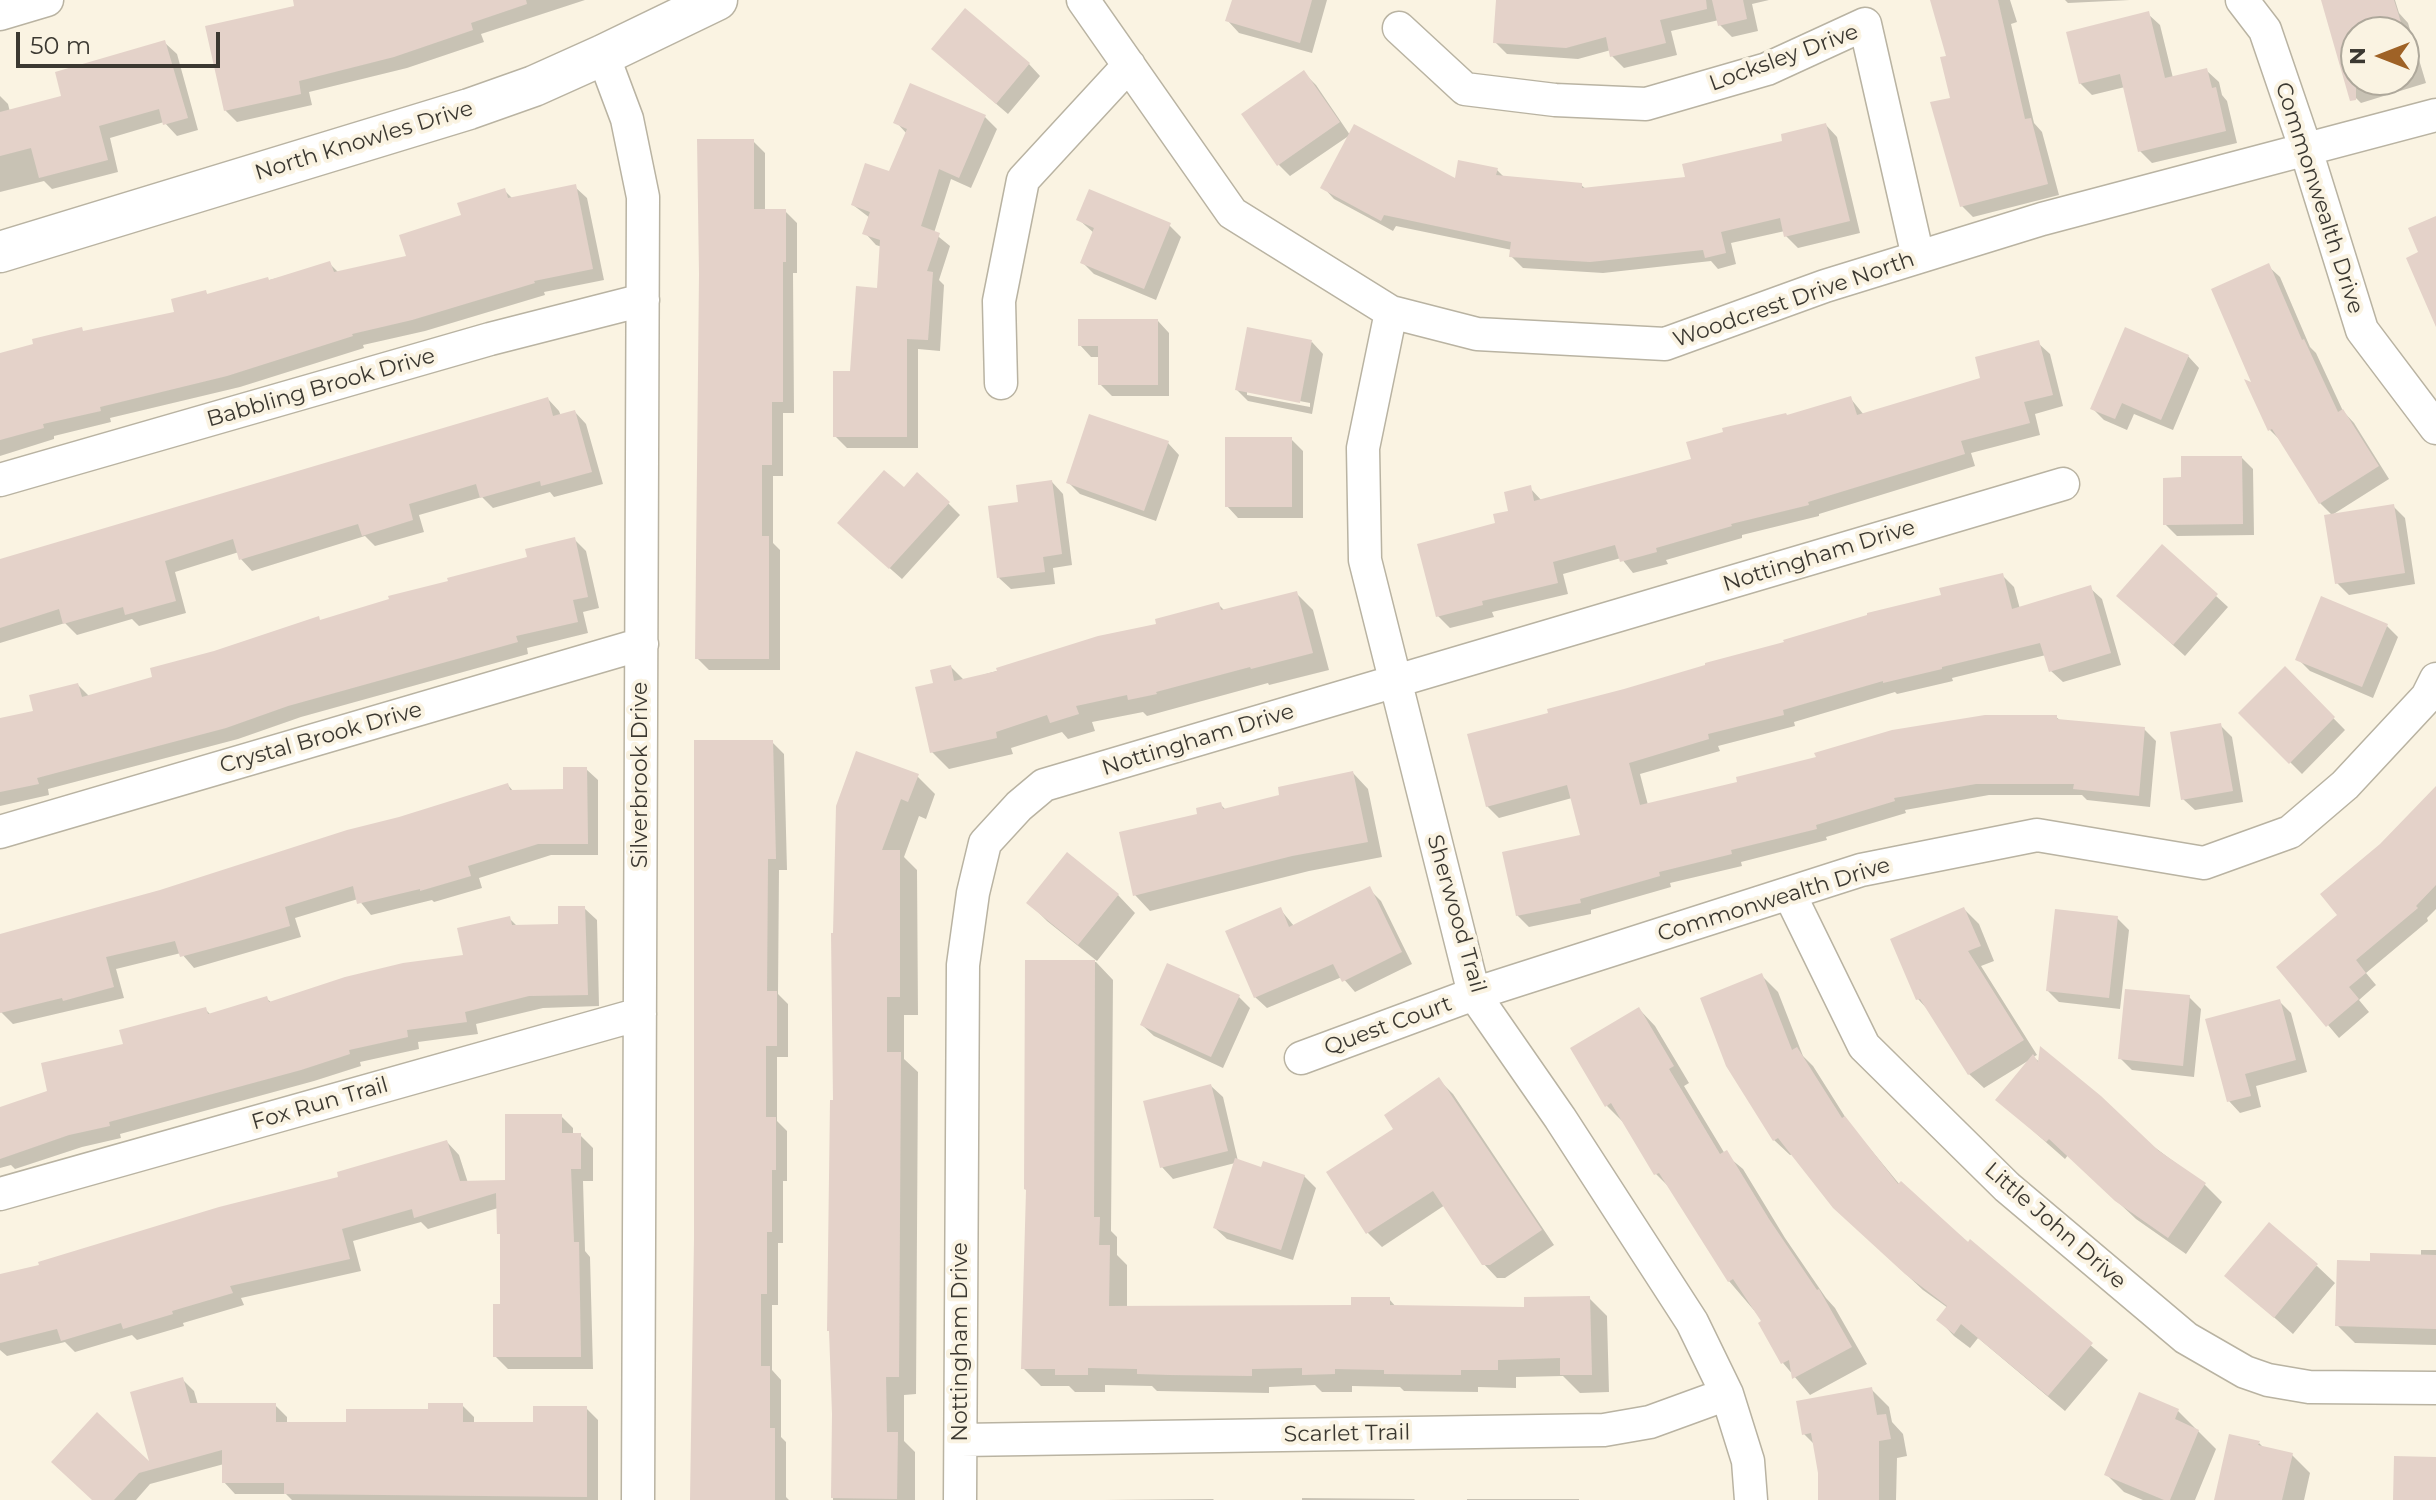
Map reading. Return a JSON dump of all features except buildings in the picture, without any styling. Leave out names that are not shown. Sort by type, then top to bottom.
[{"type":"street","points":[[0,14],[47,0]]},
{"type":"street","name":"North Knowles Drive","points":[[0,252],[469,109],[534,86],[717,0]]},
{"type":"street","name":"Woodcrest Drive North","points":[[1083,0],[1232,213],[1391,312],[1477,334],[1665,344],[1825,286],[2042,219],[2436,115]]},
{"type":"street","name":"Commonwealth Drive","points":[[2242,0],[2265,30],[2362,330],[2436,428]]},
{"type":"street","name":"Locksley Drive","points":[[1399,28],[1465,89],[1555,100],[1646,104],[1767,69],[1865,24],[1918,257]]},
{"type":"street","name":"Silverbrook Drive","points":[[603,55],[627,119],[643,197],[638,1500]]},
{"type":"street","points":[[1001,383],[999,301],[1023,180],[1129,65]]},
{"type":"street","name":"Babbling Brook Drive","points":[[0,480],[475,344],[643,300]]},
{"type":"street","name":"Sherwood Trail","points":[[1391,312],[1363,448],[1365,560],[1474,994],[1569,1131],[1692,1322],[1727,1394],[1748,1461],[1751,1500]]},
{"type":"street","name":"Nottingham Drive","points":[[960,1500],[963,965],[973,893],[985,843],[1019,806],[1044,785],[2063,484]]},
{"type":"street","name":"Crystal Brook Drive","points":[[0,832],[642,644]]},
{"type":"street","name":"Commonwealth Drive","points":[[1474,994],[1861,870],[2037,835],[2204,863],[2290,832],[2345,785],[2427,697],[2436,679]]},
{"type":"street","name":"Little John Drive","points":[[1789,893],[1864,1046],[2007,1187],[2186,1338],[2245,1372],[2268,1380],[2309,1387],[2436,1388]]},
{"type":"street","name":"Quest Court","points":[[1301,1058],[1474,994]]},
{"type":"street","name":"Fox Run Trail","points":[[0,1194],[640,1014]]},
{"type":"street","name":"Scarlet Trail","points":[[961,1440],[1604,1430],[1650,1422],[1727,1394]]}]
